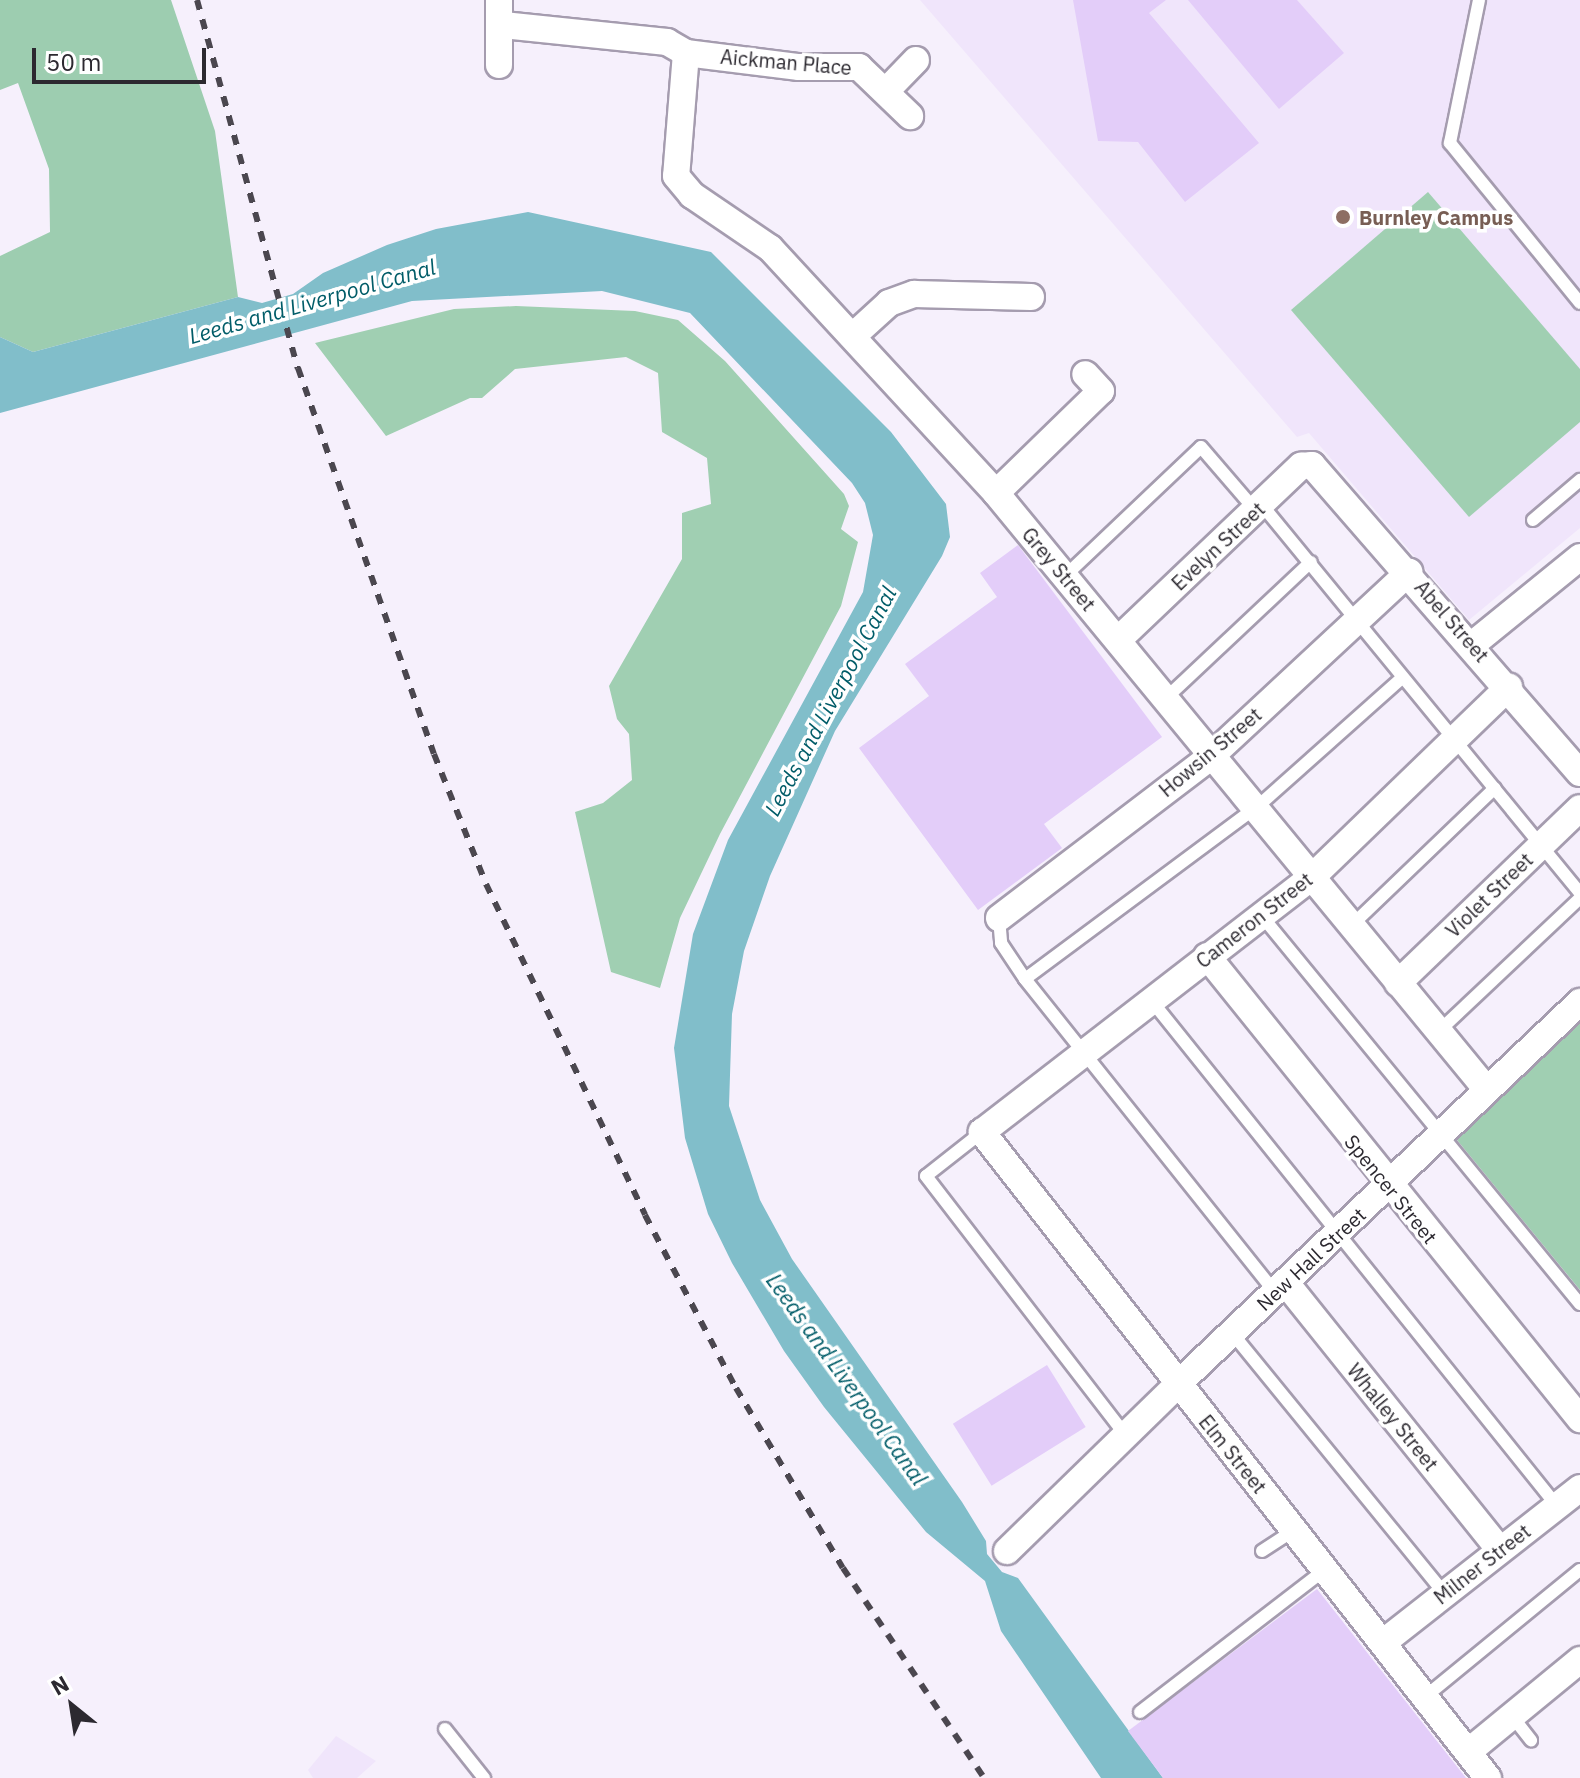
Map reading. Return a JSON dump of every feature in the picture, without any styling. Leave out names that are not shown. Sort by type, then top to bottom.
[{"type":"street","name":"Aickman Place","points":[[501,12],[667,42],[686,53],[799,67],[839,63],[859,67],[910,116]]},
{"type":"street","points":[[499,65],[501,12]]},
{"type":"street","name":"Grey Street","points":[[686,53],[676,176],[692,195],[770,248],[854,335],[996,493],[1487,1090]]},
{"type":"street","points":[[886,91],[916,60]]},
{"type":"street","points":[[854,335],[889,303],[914,294],[1031,297]]},
{"type":"street","points":[[996,493],[1101,391],[1085,374]]},
{"type":"street","name":"Evelyn Street","points":[[1118,640],[1301,466],[1320,471]]},
{"type":"street","name":"Abel Street","points":[[1320,471],[1579,770]]},
{"type":"street","points":[[1473,644],[1580,557]]},
{"type":"street","name":"Howsin Street","points":[[999,918],[1211,755],[1409,572]]},
{"type":"street","name":"Cameron Street","points":[[982,1132],[1312,877],[1509,687]]},
{"type":"street","name":"Violet Street","points":[[1398,983],[1580,808]]},
{"type":"street","name":"Spencer Street","points":[[1207,956],[1388,1187],[1580,1419]]},
{"type":"street","name":"New Hall Street","points":[[1007,1551],[1178,1383],[1580,1002]]},
{"type":"street","name":"Elm Street","points":[[982,1132],[1294,1530],[1385,1641],[1488,1778]]},
{"type":"street","name":"Whalley Street","points":[[1281,1288],[1500,1550]]},
{"type":"street","name":"Milner Street","points":[[1385,1641],[1580,1488]]},
{"type":"street","points":[[1468,1752],[1580,1661]]},
{"type":"lane","points":[[1479,0],[1450,143],[1580,303]]},
{"type":"lane","points":[[1065,576],[1201,447],[1311,562],[1580,896],[1439,1031]]},
{"type":"lane","points":[[1533,520],[1580,480]]},
{"type":"lane","points":[[1165,699],[1311,562]]},
{"type":"lane","points":[[1025,979],[1257,807],[1402,678]]},
{"type":"lane","points":[[1351,926],[1495,788]]},
{"type":"lane","points":[[1261,915],[1580,1304]]},
{"type":"lane","points":[[999,918],[1001,943],[1025,979],[1281,1288]]},
{"type":"lane","points":[[1151,1000],[1336,1235],[1557,1506]]},
{"type":"lane","points":[[982,1132],[926,1176],[1125,1434]]},
{"type":"lane","points":[[1232,1333],[1445,1594]]},
{"type":"lane","points":[[1262,1551],[1294,1530]]},
{"type":"lane","points":[[1140,1712],[1326,1569]]},
{"type":"lane","points":[[1426,1696],[1580,1570]]},
{"type":"lane","points":[[1512,1716],[1531,1740]]},
{"type":"lane","points":[[445,1729],[484,1778]]},
{"type":"shaded area","name":"Burnley Campus","points":[[920,0],[1580,0],[1580,528],[1469,620],[1309,433],[1297,437]]},
{"type":"shaded area","points":[[336,1736],[376,1761],[357,1778],[313,1778],[308,1770]]},
{"type":"green space","points":[[0,0],[171,0],[215,131],[238,297],[33,352],[0,337],[0,256],[50,232],[49,169],[18,83],[0,90]]},
{"type":"green space","points":[[1428,192],[1580,369],[1580,422],[1469,517],[1291,310]]},
{"type":"green space","points":[[516,306],[635,311],[678,320],[725,361],[844,494],[849,506],[841,529],[858,542],[841,606],[720,834],[680,918],[660,988],[611,972],[575,812],[603,803],[632,780],[629,734],[617,719],[609,686],[682,559],[682,513],[711,504],[707,458],[662,432],[658,373],[626,357],[515,369],[482,398],[470,398],[386,436],[315,343],[454,309]]},
{"type":"green space","points":[[1580,1020],[1580,1290],[1457,1140]]},
{"type":"water","name":"Leeds and Liverpool Canal","points":[[528,212],[711,252],[891,432],[946,504],[950,537],[942,556],[835,731],[770,876],[744,951],[732,1014],[729,1106],[760,1200],[792,1259],[962,1502],[986,1541],[987,1554],[1002,1572],[1018,1578],[1163,1778],[1101,1778],[1001,1631],[985,1581],[926,1532],[824,1407],[784,1351],[732,1263],[708,1214],[685,1138],[674,1048],[693,934],[728,840],[863,592],[873,535],[865,503],[852,483],[690,313],[602,291],[412,301],[0,413],[0,337],[33,352],[238,297],[262,303],[293,294],[323,273],[387,245],[436,229]]},
{"type":"building","points":[[1073,0],[1166,0],[1149,13],[1259,143],[1185,202],[1138,142],[1098,141]]},
{"type":"building","points":[[1188,0],[1297,0],[1344,53],[1279,109]]},
{"type":"building","points":[[1018,545],[1162,737],[1044,824],[1062,848],[978,910],[859,748],[929,696],[905,664],[997,597],[980,573]]},
{"type":"building","points":[[1047,1365],[1086,1427],[992,1486],[953,1424]]},
{"type":"building","points":[[1317,1589],[1466,1778],[1163,1778],[1128,1731]]},
{"type":"railway","points":[[197,0],[298,368],[434,754],[486,884],[645,1215],[736,1388],[843,1568],[984,1778]]},
{"type":"place","name":"Burnley Campus","points":[[1343,217]]}]
